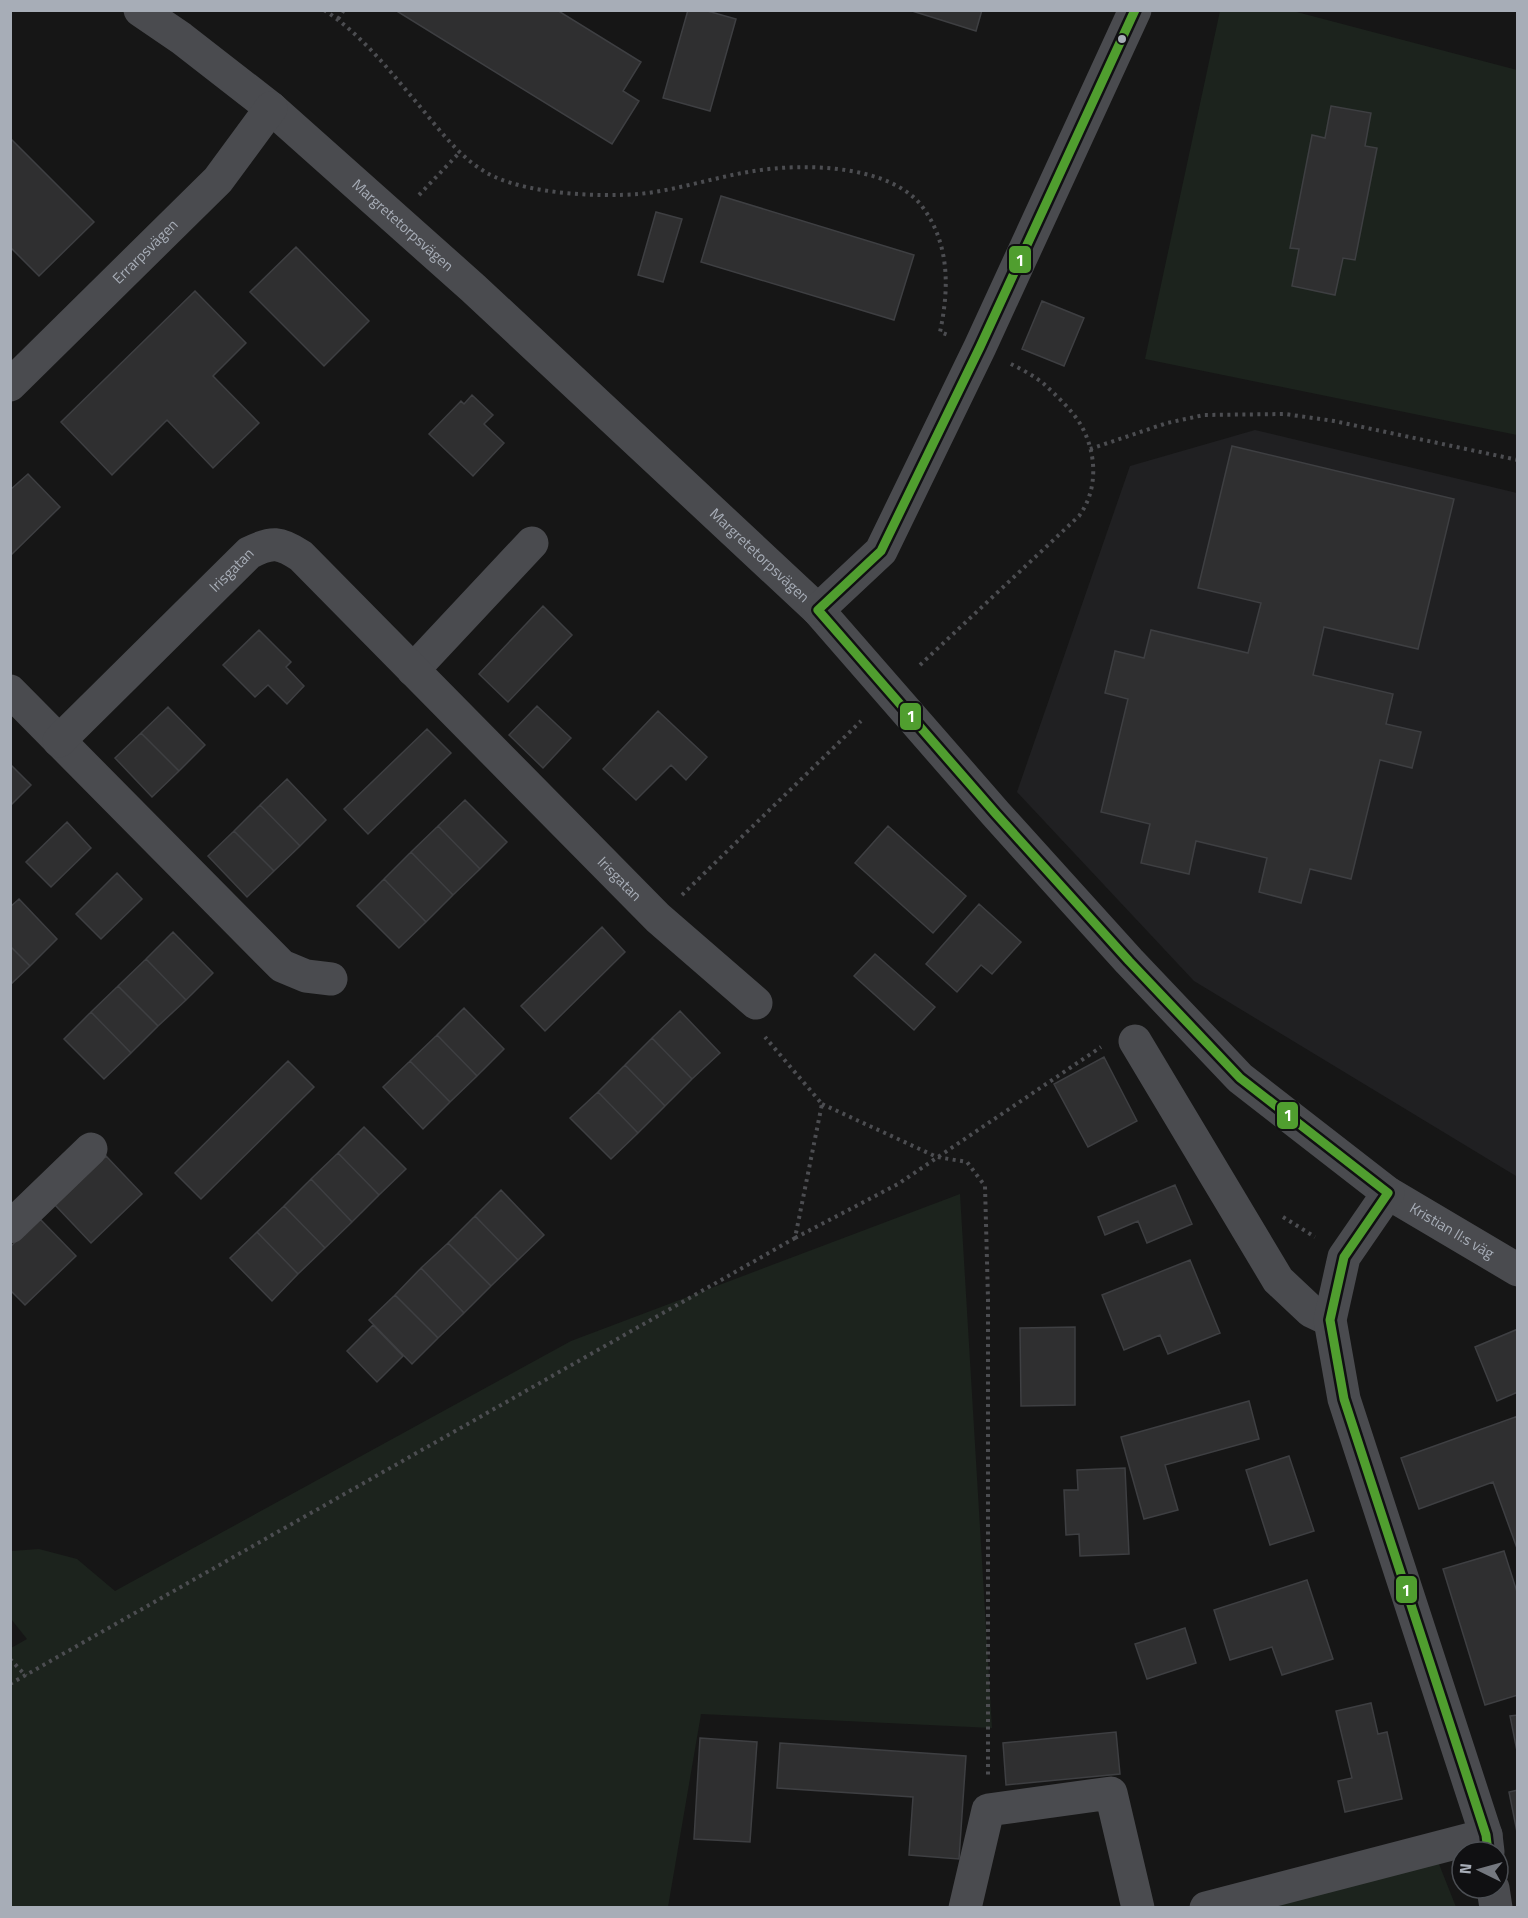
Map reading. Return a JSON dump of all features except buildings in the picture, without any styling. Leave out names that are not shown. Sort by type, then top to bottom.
[{"type":"street","name":"Margretetorpsvägen","points":[[140,10],[181,38],[271,108],[482,296],[818,610],[996,814],[1239,1078],[1388,1193]]},
{"type":"street","points":[[818,610],[881,550],[980,347],[1135,10]]},
{"type":"street","name":"Errarpsvägen","points":[[10,385],[218,180],[271,108]]},
{"type":"street","points":[[413,670],[532,543]]},
{"type":"street","name":"Irisgatan","points":[[59,741],[249,553],[264,545],[277,544],[301,556],[658,918],[756,1003]]},
{"type":"street","points":[[10,691],[282,966],[306,976],[331,979]]},
{"type":"street","points":[[1135,1041],[1278,1280],[1311,1311],[1330,1320]]},
{"type":"street","points":[[10,1227],[91,1149]]},
{"type":"street","points":[[1388,1193],[1344,1257],[1330,1320],[1344,1399],[1486,1840]]},
{"type":"street","name":"Kristian II:s väg","points":[[1388,1193],[1518,1270]]},
{"type":"street","points":[[965,1908],[988,1810],[1111,1793],[1138,1908]]},
{"type":"street","points":[[1206,1908],[1450,1852]]},
{"type":"path","points":[[324,10],[359,37],[448,142],[494,177],[517,185],[583,194],[638,194],[785,167],[836,169],[868,175],[891,183],[908,193],[924,208],[941,246],[946,269],[946,289],[940,332],[980,347],[1043,384],[1067,407],[1082,426],[1094,469],[1093,485],[1086,506],[1079,516],[920,666]]},
{"type":"path","points":[[338,19],[344,10]]},
{"type":"path","points":[[396,219],[460,152]]},
{"type":"path","points":[[1090,449],[1167,423],[1204,415],[1285,414],[1334,421],[1518,460]]},
{"type":"path","points":[[658,918],[861,721]]},
{"type":"path","points":[[756,1003],[759,1030],[822,1104],[937,1157],[967,1162],[985,1186],[988,1299],[988,1810]]},
{"type":"path","points":[[10,1684],[795,1238],[898,1184],[1106,1044],[1135,1041]]},
{"type":"path","points":[[795,1238],[822,1104]]},
{"type":"path","points":[[10,1659],[26,1676]]},
{"type":"shaded area","points":[[1220,11],[1293,11],[1517,70],[1517,435],[1145,359]]},
{"type":"shaded area","points":[[1255,430],[1517,493],[1516,1176],[1194,981],[1017,792],[1130,466]]},
{"type":"shaded area","points":[[960,1194],[992,1728],[701,1714],[668,1907],[11,1907],[11,1648],[27,1639],[11,1619],[11,1551],[39,1549],[77,1559],[115,1591],[571,1341]]},
{"type":"shaded area","points":[[1437,1859],[1450,1892],[1450,1900],[1453,1900],[1456,1907],[1188,1908]]},
{"type":"transit line","name":"1","points":[[1135,10],[980,347],[881,551],[818,610],[996,814],[1129,961],[1240,1078],[1388,1193],[1344,1257],[1330,1320],[1344,1399],[1487,1840]]}]
